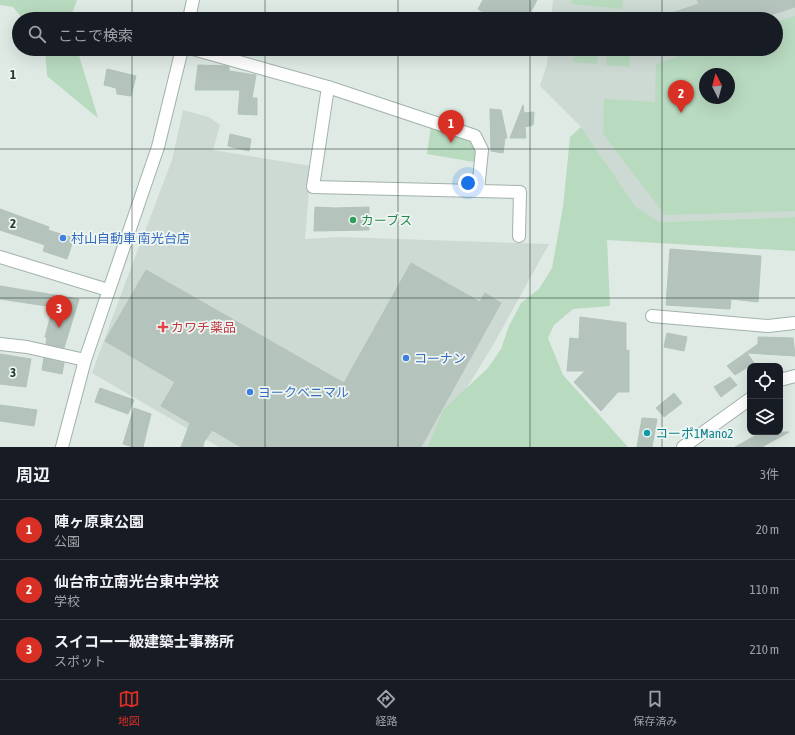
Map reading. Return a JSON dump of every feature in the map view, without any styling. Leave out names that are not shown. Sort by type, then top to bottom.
[{"type":"street","points":[[190,12],[193,0]]},
{"type":"street","points":[[62,447],[85,360],[158,147],[180,56]]},
{"type":"street","points":[[218,56],[328,87],[475,136],[482,150],[478,190]]},
{"type":"street","points":[[328,87],[313,187],[520,192],[519,236]]},
{"type":"street","points":[[0,257],[108,290]]},
{"type":"street","points":[[652,316],[768,326],[795,324]]},
{"type":"street","points":[[0,344],[27,347],[85,360]]},
{"type":"street","points":[[783,379],[795,376]]},
{"type":"street","points":[[683,447],[749,399]]},
{"type":"shaded area","points":[[553,0],[795,0],[795,217],[660,222],[636,207],[581,127],[540,86],[548,56],[783,56],[783,12],[552,12]]},
{"type":"shaded area","points":[[183,110],[209,117],[220,125],[213,150],[311,166],[305,239],[339,237],[549,244],[492,347],[430,447],[219,447],[92,373],[172,160]]},
{"type":"green space","points":[[0,0],[77,0],[73,12],[17,12],[13,7],[0,5]]},
{"type":"green space","points":[[572,0],[623,0],[622,9],[571,4]]},
{"type":"green space","points":[[795,16],[795,211],[665,215],[603,134],[604,99],[655,102],[656,64],[679,56],[783,56],[783,20]]},
{"type":"green space","points":[[46,56],[79,56],[98,118],[47,76]]},
{"type":"green space","points":[[574,56],[598,56],[597,64],[573,62]]},
{"type":"green space","points":[[607,56],[630,56],[629,67],[606,65]]},
{"type":"green space","points":[[431,127],[471,139],[476,148],[474,162],[427,154]]},
{"type":"green space","points":[[581,127],[636,207],[660,222],[795,217],[795,251],[607,240],[610,306],[573,309],[554,325],[548,338],[563,375],[628,447],[428,447],[443,410],[488,368],[501,349],[509,326],[521,303],[539,289],[552,268],[563,207],[570,137]]},
{"type":"building","points":[[483,0],[537,0],[531,12],[483,12],[478,9]]},
{"type":"building","points":[[697,0],[795,0],[795,7],[780,12],[674,12],[699,4]]},
{"type":"building","points":[[198,65],[227,66],[229,67],[229,71],[256,75],[252,98],[257,98],[257,115],[238,114],[240,90],[195,90]]},
{"type":"building","points":[[107,69],[136,76],[131,96],[117,94],[116,88],[104,85]]},
{"type":"building","points":[[523,105],[524,113],[534,112],[533,125],[525,127],[526,138],[510,138]]},
{"type":"building","points":[[490,109],[501,110],[507,138],[505,138],[503,153],[491,151]]},
{"type":"building","points":[[230,134],[251,139],[249,151],[228,146]]},
{"type":"building","points":[[315,207],[369,207],[369,230],[314,231]]},
{"type":"building","points":[[0,209],[49,227],[48,230],[74,238],[67,259],[43,251],[45,245],[0,230]]},
{"type":"building","points":[[670,249],[761,256],[758,302],[731,299],[730,309],[666,305]]},
{"type":"building","points":[[411,263],[480,302],[485,293],[501,303],[421,447],[241,447],[212,430],[204,442],[203,447],[181,447],[190,423],[161,406],[175,382],[105,341],[146,270],[344,383]]},
{"type":"building","points":[[0,286],[79,299],[64,348],[46,344],[47,338],[45,337],[53,307],[0,299]]},
{"type":"building","points":[[580,317],[626,323],[626,351],[629,350],[629,392],[618,392],[601,411],[574,382],[585,371],[567,371],[570,338],[579,339]]},
{"type":"building","points":[[667,333],[687,337],[684,351],[664,347]]},
{"type":"building","points":[[758,337],[793,338],[795,356],[747,353],[754,363],[747,363],[747,367],[735,375],[727,366],[758,344]]},
{"type":"building","points":[[0,354],[31,359],[26,387],[0,384]]},
{"type":"building","points":[[44,358],[64,363],[62,374],[42,370]]},
{"type":"building","points":[[730,377],[737,385],[721,397],[714,387]]},
{"type":"building","points":[[100,388],[134,400],[128,414],[95,402]]},
{"type":"building","points":[[674,393],[682,403],[664,417],[656,408]]},
{"type":"building","points":[[0,405],[37,410],[34,426],[0,421]]},
{"type":"building","points":[[134,408],[151,414],[143,447],[133,447],[123,444]]},
{"type":"building","name":"コーポ1Mano2","points":[[642,418],[657,419],[652,447],[637,447]]},
{"type":"building","points":[[783,432],[789,432],[762,447],[735,447],[757,435],[783,435]]},
{"type":"place","name":"仙台市立南光台東中学校","points":[[681,113]]},
{"type":"place","name":"陣ヶ原東公園","points":[[451,143]]},
{"type":"place","name":"カーブス","points":[[353,220]]},
{"type":"place","name":"村山自動車 南光台店","points":[[63,238]]},
{"type":"place","name":"カワチ薬品","points":[[163,327]]},
{"type":"place","name":"スイコー一級建築士事務所","points":[[59,328]]},
{"type":"place","name":"コーナン","points":[[406,358]]},
{"type":"place","name":"ヨークベニマル","points":[[250,392]]},
{"type":"place","name":"コーポ1Mano2","points":[[647,433]]}]
